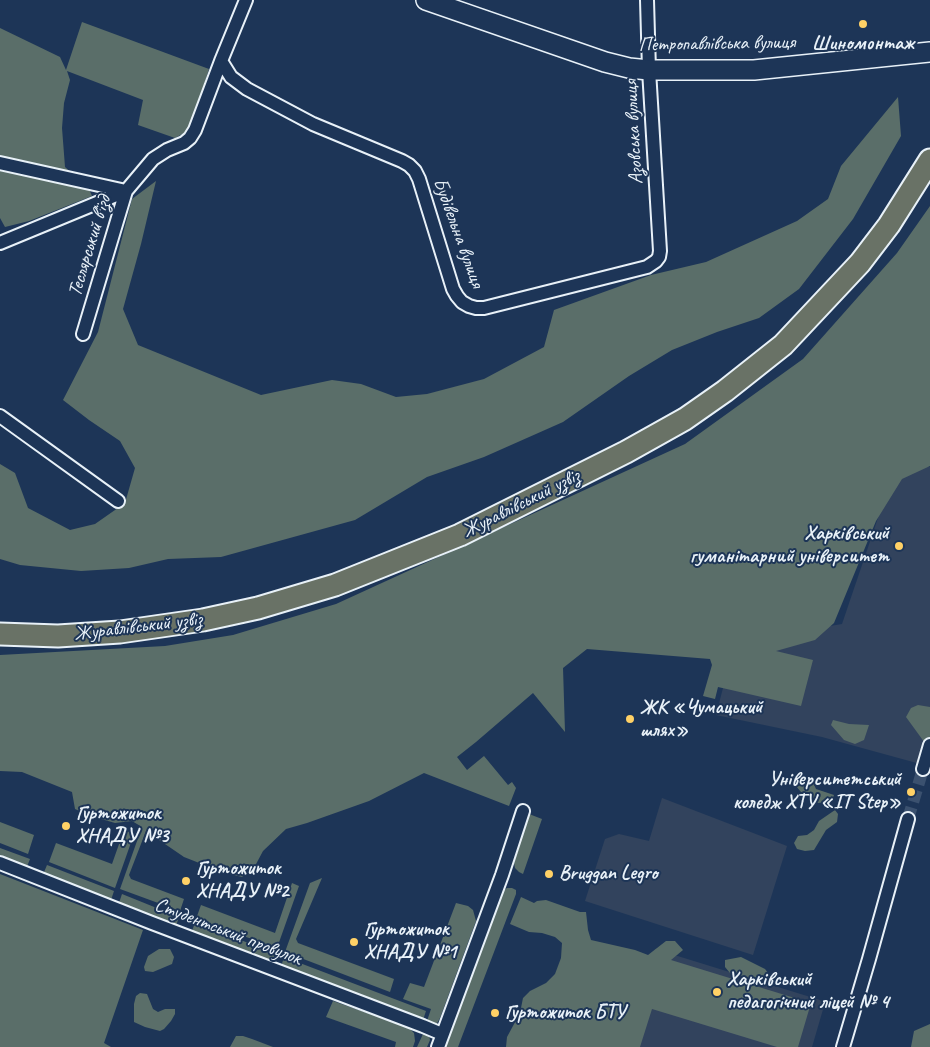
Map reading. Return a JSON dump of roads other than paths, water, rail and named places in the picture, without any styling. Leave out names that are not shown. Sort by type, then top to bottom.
[{"type":"main road","name":"Журавлівський узвіз","points":[[0,634],[58,636],[120,632],[203,620],[267,606],[335,586],[460,535],[626,452],[685,419],[725,391],[783,345],[860,263],[889,224],[930,160]]},
{"type":"street","name":"Теслярський в'їзд","points":[[83,334],[126,191],[153,159],[190,138],[195,130],[246,0]]},
{"type":"street","name":"Петропавлівська вулиця","points":[[426,0],[605,62],[629,68],[649,70],[754,70],[930,52]]},
{"type":"street","name":"Азовська вулиця","points":[[647,0],[649,70],[660,251],[656,261]]},
{"type":"street","name":"Будівельна вулиця","points":[[221,62],[231,77],[247,89],[314,124],[409,165],[419,179],[453,289],[456,296],[469,306],[484,308],[647,268],[656,261]]},
{"type":"street","points":[[0,163],[126,191]]},
{"type":"street","points":[[0,243],[126,191]]},
{"type":"street","points":[[0,416],[118,501]]},
{"type":"street","points":[[923,769],[930,745]]},
{"type":"street","points":[[438,1047],[502,875],[522,811]]},
{"type":"street","points":[[843,1047],[908,819]]},
{"type":"street","name":"Студентський провулок","points":[[0,863],[442,1034]]},
{"type":"tunnel","points":[[908,819],[923,769]]},
{"type":"place","name":"Шиномонтаж","points":[[863,24]]},
{"type":"place","name":"Харківський гуманітарний університет","points":[[899,546]]},
{"type":"place","name":"ЖК «Чумацький шлях»","points":[[630,719]]},
{"type":"place","name":"Університетський коледж ХТУ «IT Step»","points":[[911,792]]},
{"type":"place","name":"Гуртожиток ХНАДУ №3","points":[[66,826]]},
{"type":"place","name":"Bruggan Legro","points":[[549,874]]},
{"type":"place","name":"Гуртожиток ХНАДУ №2","points":[[186,881]]},
{"type":"place","name":"Гуртожиток ХНАДУ №1","points":[[354,942]]},
{"type":"place","name":"Харківський педагогічний ліцей № 4","points":[[717,992]]},
{"type":"place","name":"Гуртожиток БТУ","points":[[495,1013]]}]
